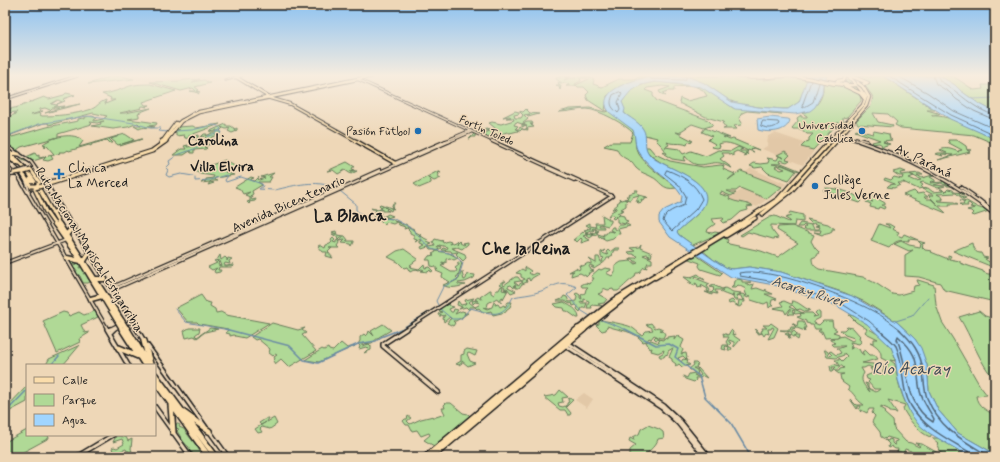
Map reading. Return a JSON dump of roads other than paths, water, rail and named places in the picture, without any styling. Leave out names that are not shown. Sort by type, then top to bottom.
[{"type":"highway","points":[[31,185],[57,181],[152,151],[165,143],[173,128],[183,119],[212,108],[264,98]]},
{"type":"highway","points":[[863,98],[864,102]]},
{"type":"highway","points":[[840,134],[864,102],[865,98]]},
{"type":"highway","points":[[432,457],[596,317],[668,267],[766,211],[784,198],[868,103],[868,98]]},
{"type":"highway","points":[[5,152],[19,154]]},
{"type":"highway","name":"Ruta Nacional Mariscal Estigarribia","points":[[5,152],[21,163],[30,175],[52,213],[96,279],[144,364]]},
{"type":"highway","name":"Ruta Nacional Mariscal Estigarribia","points":[[5,156],[21,166],[46,212],[83,261],[102,296],[148,364]]},
{"type":"highway","points":[[14,173],[32,170],[39,183]]},
{"type":"highway","points":[[23,172],[31,185]]},
{"type":"highway","points":[[30,175],[39,183]]},
{"type":"highway","points":[[31,185],[36,186],[39,183],[48,183]]},
{"type":"highway","points":[[52,213],[61,208]]},
{"type":"highway","points":[[66,235],[73,227]]},
{"type":"highway","points":[[66,258],[83,261],[89,253]]},
{"type":"highway","points":[[96,279],[105,279]]},
{"type":"highway","points":[[90,298],[99,291]]},
{"type":"highway","points":[[90,298],[102,296]]},
{"type":"highway","points":[[144,341],[149,364]]},
{"type":"highway","points":[[426,457],[565,343]]},
{"type":"highway","points":[[119,348],[140,357]]},
{"type":"highway","points":[[156,376],[216,457]]},
{"type":"highway","points":[[156,382],[209,457]]},
{"type":"highway","points":[[171,404],[173,432]]},
{"type":"highway","points":[[181,410],[209,431]]},
{"type":"main road","points":[[269,98],[289,103],[396,164]]},
{"type":"street","name":"Fortín Toledo","points":[[396,98],[611,196],[386,342],[383,346],[438,392]]},
{"type":"street","name":"Avenida Bicentenario","points":[[111,289],[470,132]]},
{"type":"street","name":"Av. Paraná","points":[[840,134],[877,147],[953,184],[995,214]]},
{"type":"street","points":[[5,145],[34,166],[45,182],[57,181],[111,164]]},
{"type":"street","points":[[5,160],[31,185],[29,193]]},
{"type":"street","points":[[8,162],[16,171],[14,173]]},
{"type":"street","points":[[32,170],[34,166]]},
{"type":"street","points":[[5,175],[32,170]]},
{"type":"street","points":[[32,170],[58,204]]},
{"type":"street","points":[[14,173],[18,174],[127,364]]},
{"type":"street","points":[[48,183],[47,185],[58,204],[144,341],[228,457]]},
{"type":"street","points":[[5,262],[66,240]]},
{"type":"street","points":[[109,331],[121,324],[129,316]]},
{"type":"street","points":[[109,331],[129,322],[134,325]]},
{"type":"street","points":[[106,326],[121,324]]},
{"type":"street","points":[[565,343],[570,348],[662,408],[678,423],[705,457]]},
{"type":"street","points":[[565,343],[664,406],[684,426],[709,457]]},
{"type":"street","points":[[156,409],[191,457]]},
{"type":"street","points":[[76,457],[112,436]]},
{"type":"water","name":"Río Acaray","points":[[607,98],[626,98],[622,102],[625,109],[624,113],[637,122],[643,129],[645,133],[647,150],[652,157],[688,176],[703,190],[706,198],[703,207],[677,232],[679,235],[727,268],[732,269],[749,267],[781,272],[852,296],[897,322],[915,339],[921,348],[927,365],[929,391],[938,410],[958,433],[995,454],[995,457],[970,457],[929,433],[918,424],[910,413],[903,396],[898,380],[895,357],[891,347],[867,324],[837,306],[823,301],[774,285],[731,277],[670,237],[659,222],[659,216],[664,210],[681,202],[682,196],[672,184],[643,158],[635,144],[633,130],[609,112],[606,104]]},
{"type":"water","name":"Río Acaray","points":[[717,98],[725,98],[732,102],[758,107],[788,109],[799,102],[801,98],[820,98],[815,107],[810,111],[795,114],[735,109]]},
{"type":"water","points":[[917,98],[970,98],[995,112],[995,139],[950,119]]},
{"type":"water","points":[[770,117],[790,120],[781,130],[767,132],[758,130],[757,119]]},
{"type":"waterway","points":[[972,99],[995,98]]},
{"type":"waterway","points":[[5,137],[39,124],[87,116],[134,123],[151,128],[161,128],[158,131],[168,132]]},
{"type":"waterway","points":[[175,131],[192,130],[213,125],[218,126]]},
{"type":"waterway","points":[[177,155],[197,148],[209,139],[208,136],[222,133],[221,131],[216,132],[221,129],[219,127]]},
{"type":"waterway","points":[[176,156],[169,161],[170,164],[166,168],[168,170],[166,175],[169,177],[181,174],[193,176]]},
{"type":"waterway","points":[[195,178],[195,181],[210,180],[226,175],[228,176],[225,180],[226,182],[241,177],[262,184],[263,186],[259,189],[273,190]]},
{"type":"waterway","points":[[275,190],[313,183],[328,185],[336,188]]},
{"type":"waterway","points":[[340,191],[356,204],[356,210],[363,216],[367,217],[371,214],[377,214],[383,218],[394,219],[411,228],[431,249],[453,254],[463,263],[458,279],[443,287],[436,301],[440,309],[452,319],[461,319],[470,308],[490,313],[500,312],[509,305],[513,297],[535,293],[561,284],[577,287],[567,295],[582,311],[590,316]]},
{"type":"waterway","points":[[896,321],[912,316],[928,297]]},
{"type":"waterway","points":[[400,329],[437,307]]},
{"type":"waterway","points":[[175,309],[186,322],[228,330]]},
{"type":"waterway","points":[[599,319],[627,330]]},
{"type":"waterway","points":[[228,330],[290,346],[304,360],[318,363],[358,344],[376,341],[381,337],[400,329]]},
{"type":"waterway","points":[[627,330],[656,345],[669,344],[678,349],[675,357],[699,376],[705,397],[731,423],[751,457]]},
{"type":"waterway","points":[[52,364],[59,356]]},
{"type":"waterway","points":[[5,413],[26,391]]},
{"type":"place","name":"Pasión Fùtbol","points":[[418,131]]},
{"type":"place","name":"Universidad Catolica","points":[[862,131]]},
{"type":"place","name":"Clinica La Merced","points":[[59,174]]},
{"type":"place","name":"Collège Jules Verne","points":[[815,186]]},
{"type":"district","name":"Carolina","points":[[213,140]]},
{"type":"district","name":"Villa Elvira","points":[[222,166]]},
{"type":"district","name":"La Blanca","points":[[350,215]]},
{"type":"district","name":"Che la Reina","points":[[526,248]]},
{"type":"water label","name":"Acaray River","points":[[809,291]]}]
